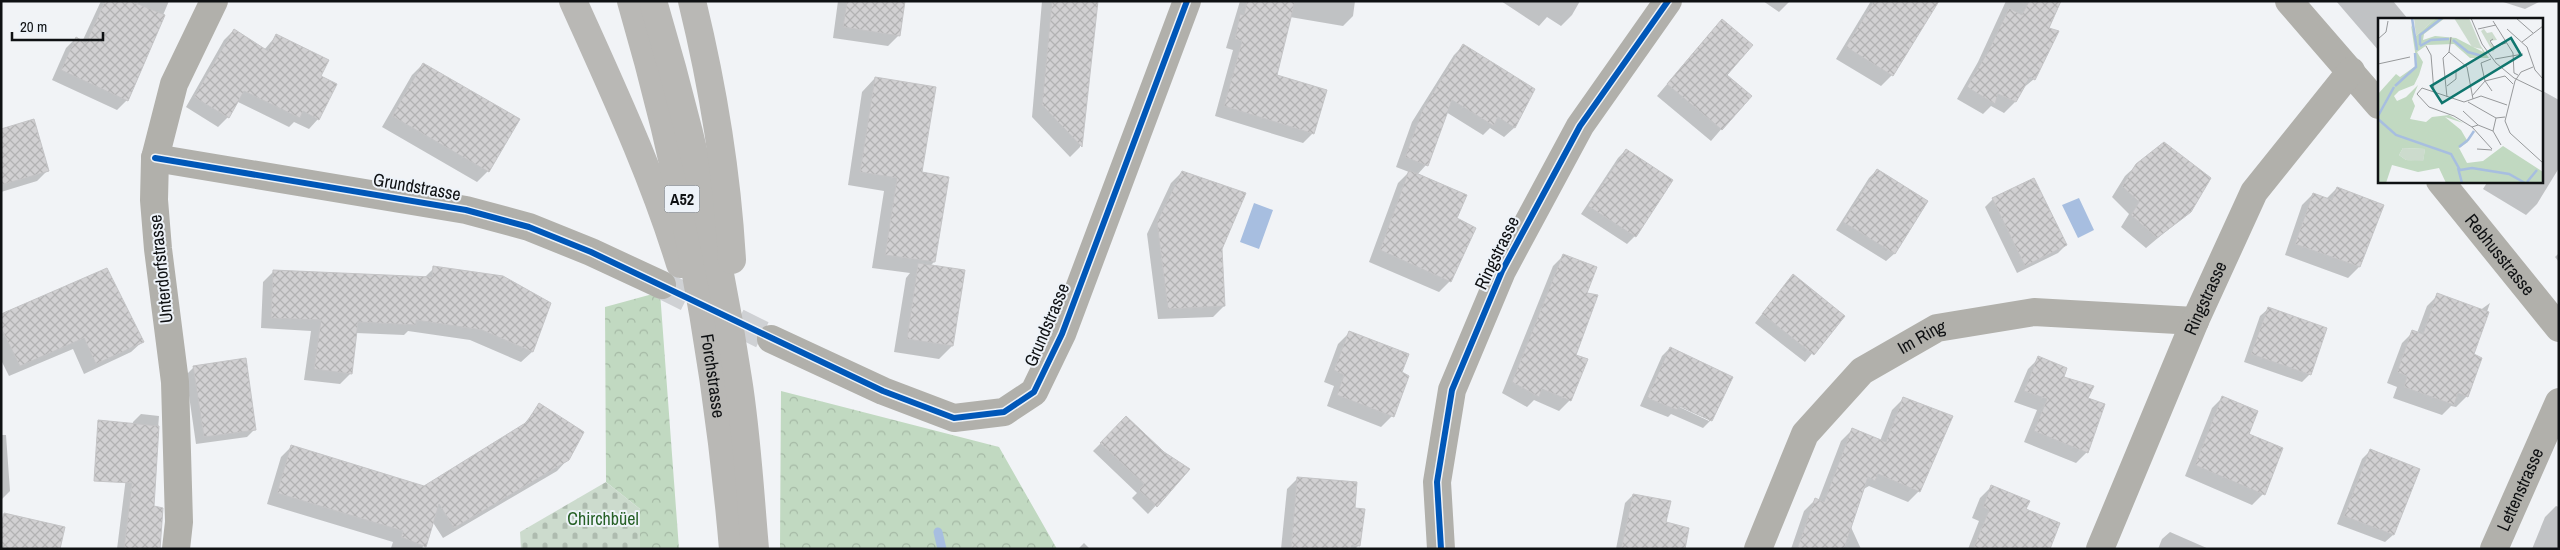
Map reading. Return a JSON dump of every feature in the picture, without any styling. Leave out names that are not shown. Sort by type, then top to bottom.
[{"type":"highway","points":[[573,1],[655,187],[686,283],[718,400]]},
{"type":"highway","name":"Forchstrasse","points":[[631,1],[651,71],[687,219],[700,282],[718,400],[733,549]]},
{"type":"highway","name":"Forchstrasse","points":[[653,1],[696,161],[716,250],[738,379],[754,549]]},
{"type":"highway","points":[[692,1],[710,74],[723,155],[728,200],[738,379]]},
{"type":"street","name":"Unterdorfstrasse","points":[[176,549],[179,522],[175,382],[158,249],[154,200],[155,158],[174,84],[214,1]]},
{"type":"street","name":"Grundstrasse","points":[[771,339],[883,391],[954,418],[1004,412],[1034,392],[1062,334],[1187,1]]},
{"type":"street","name":"Ringstrasse","points":[[1441,549],[1437,482],[1452,390],[1502,271],[1580,126],[1668,1]]},
{"type":"street","points":[[2289,1],[2378,104]]},
{"type":"street","name":"Ringstrasse","points":[[2100,549],[2195,321],[2254,192],[2351,71]]},
{"type":"street","name":"Grundstrasse","points":[[155,158],[466,210],[529,227],[591,252],[662,285]]},
{"type":"street","name":"Rebhusstrasse","points":[[2441,182],[2559,328]]},
{"type":"street","name":"Im Ring","points":[[1758,549],[1805,434],[1862,371],[1937,328],[2034,312],[2195,321]]},
{"type":"street","name":"Lettenstrasse","points":[[2494,549],[2559,402]]},
{"type":"green space","points":[[660,292],[679,549],[640,549],[640,509],[606,482],[605,307]]},
{"type":"green space","points":[[781,391],[999,447],[1057,549],[780,549]]},
{"type":"green space","name":"Chirchbüel","points":[[606,482],[640,509],[640,549],[521,549],[520,532]]},
{"type":"water","points":[[2079,198],[2094,230],[2078,238],[2062,205]]},
{"type":"water","points":[[1254,203],[1273,210],[1259,249],[1240,242]]},
{"type":"building","points":[[105,1],[131,1],[165,15],[128,101],[61,70],[76,37],[86,43]]},
{"type":"building","points":[[847,1],[905,1],[900,36],[843,27]]},
{"type":"building","points":[[1052,1],[1098,1],[1082,147],[1042,105]]},
{"type":"building","points":[[1247,1],[1295,1],[1277,75],[1327,90],[1314,134],[1224,106],[1242,41],[1235,39],[1240,14],[1244,15]]},
{"type":"building","points":[[1874,1],[1939,1],[1893,76],[1846,47]]},
{"type":"building","points":[[2029,1],[2061,1],[2049,28],[2059,31],[2035,80],[2030,77],[2016,102],[1998,94],[1995,104],[1967,87],[1989,50],[2009,8],[2022,15]]},
{"type":"building","points":[[1722,19],[1753,45],[1727,75],[1752,96],[1722,130],[1667,84]]},
{"type":"building","points":[[234,29],[268,51],[276,34],[329,60],[321,76],[337,84],[319,120],[303,111],[300,118],[244,91],[229,118],[194,97]]},
{"type":"building","points":[[1463,44],[1535,89],[1515,128],[1498,117],[1494,126],[1452,100],[1428,166],[1405,157],[1422,111]]},
{"type":"building","points":[[423,63],[520,119],[489,172],[392,116]]},
{"type":"building","points":[[875,77],[936,87],[922,172],[949,177],[935,262],[885,255],[897,178],[860,172]]},
{"type":"building","points":[[34,119],[49,171],[1,185],[1,129]]},
{"type":"building","points":[[2164,142],[2211,178],[2191,212],[2157,238],[2131,215],[2139,202],[2122,186],[2136,164]]},
{"type":"building","points":[[1626,149],[1673,180],[1636,237],[1588,206]]},
{"type":"building","points":[[1877,169],[1928,201],[1895,254],[1843,222]]},
{"type":"building","points":[[1409,170],[1467,195],[1457,218],[1476,228],[1451,282],[1380,250]]},
{"type":"building","points":[[1182,171],[1246,193],[1222,249],[1225,306],[1168,309],[1157,222]]},
{"type":"building","points":[[2034,178],[2067,245],[2025,266],[1992,198]]},
{"type":"building","points":[[2337,187],[2384,205],[2360,267],[2295,244],[2313,193],[2332,200]]},
{"type":"building","points":[[1563,254],[1597,267],[1587,293],[1598,295],[1576,355],[1588,359],[1571,401],[1542,389],[1539,397],[1512,382]]},
{"type":"building","points":[[918,263],[965,270],[953,346],[907,339]]},
{"type":"building","points":[[433,266],[503,276],[551,303],[533,352],[482,330],[416,320],[416,325],[358,322],[352,374],[314,369],[321,320],[271,318],[273,270],[432,277]]},
{"type":"building","points":[[107,268],[144,342],[96,364],[84,338],[20,366],[1,328],[1,314]]},
{"type":"building","points":[[1793,274],[1845,316],[1814,355],[1762,314]]},
{"type":"building","points":[[2437,293],[2489,312],[2474,354],[2482,358],[2468,397],[2458,393],[2454,405],[2404,387],[2407,376],[2397,372],[2412,330],[2423,334]]},
{"type":"building","points":[[2268,307],[2327,328],[2311,375],[2251,354]]},
{"type":"building","points":[[1349,331],[1409,354],[1402,372],[1409,376],[1394,417],[1337,395],[1344,375],[1334,370]]},
{"type":"building","points":[[1670,347],[1733,377],[1712,421],[1679,406],[1677,410],[1647,398]]},
{"type":"building","points":[[2038,356],[2067,368],[2064,377],[2094,386],[2088,398],[2105,404],[2088,453],[2034,431],[2047,399],[2024,391]]},
{"type":"building","points":[[246,358],[256,430],[204,437],[193,366]]},
{"type":"building","points":[[2222,396],[2258,411],[2249,434],[2283,448],[2265,495],[2195,465]]},
{"type":"building","points":[[1903,397],[1953,416],[1920,492],[1878,474],[1875,481],[1868,477],[1844,549],[1797,549],[1815,498],[1824,502],[1852,428],[1886,442]]},
{"type":"building","points":[[539,403],[584,432],[569,460],[454,528],[439,504],[426,547],[401,537],[403,531],[277,493],[291,445],[424,486],[527,422]]},
{"type":"building","points":[[1126,416],[1164,452],[1190,469],[1157,507],[1139,490],[1144,484],[1100,443]]},
{"type":"building","points":[[98,420],[159,426],[154,506],[163,508],[160,549],[124,549],[132,483],[94,481]]},
{"type":"building","points":[[2370,449],[2420,469],[2394,535],[2344,516]]},
{"type":"building","points":[[1297,477],[1357,482],[1355,508],[1365,509],[1360,546],[1352,545],[1351,549],[1291,549]]},
{"type":"building","points":[[1991,485],[2030,501],[2026,509],[2060,523],[2050,549],[1973,549],[1989,510],[1983,507]]},
{"type":"building","points":[[1633,494],[1671,501],[1666,522],[1689,528],[1685,549],[1621,549]]},
{"type":"building","points":[[4,513],[65,527],[60,549],[1,549],[1,525]]},
{"type":"waterway","points":[[938,532],[942,549]]},
{"type":"tunnel","points":[[662,285],[771,339]]},
{"type":"cycle path","points":[[155,158],[466,210],[529,227],[591,252],[883,391],[954,418],[1004,412],[1034,392],[1062,334],[1187,1]]},
{"type":"cycle path","points":[[1441,549],[1437,482],[1452,390],[1502,271],[1580,126],[1668,1]]}]
